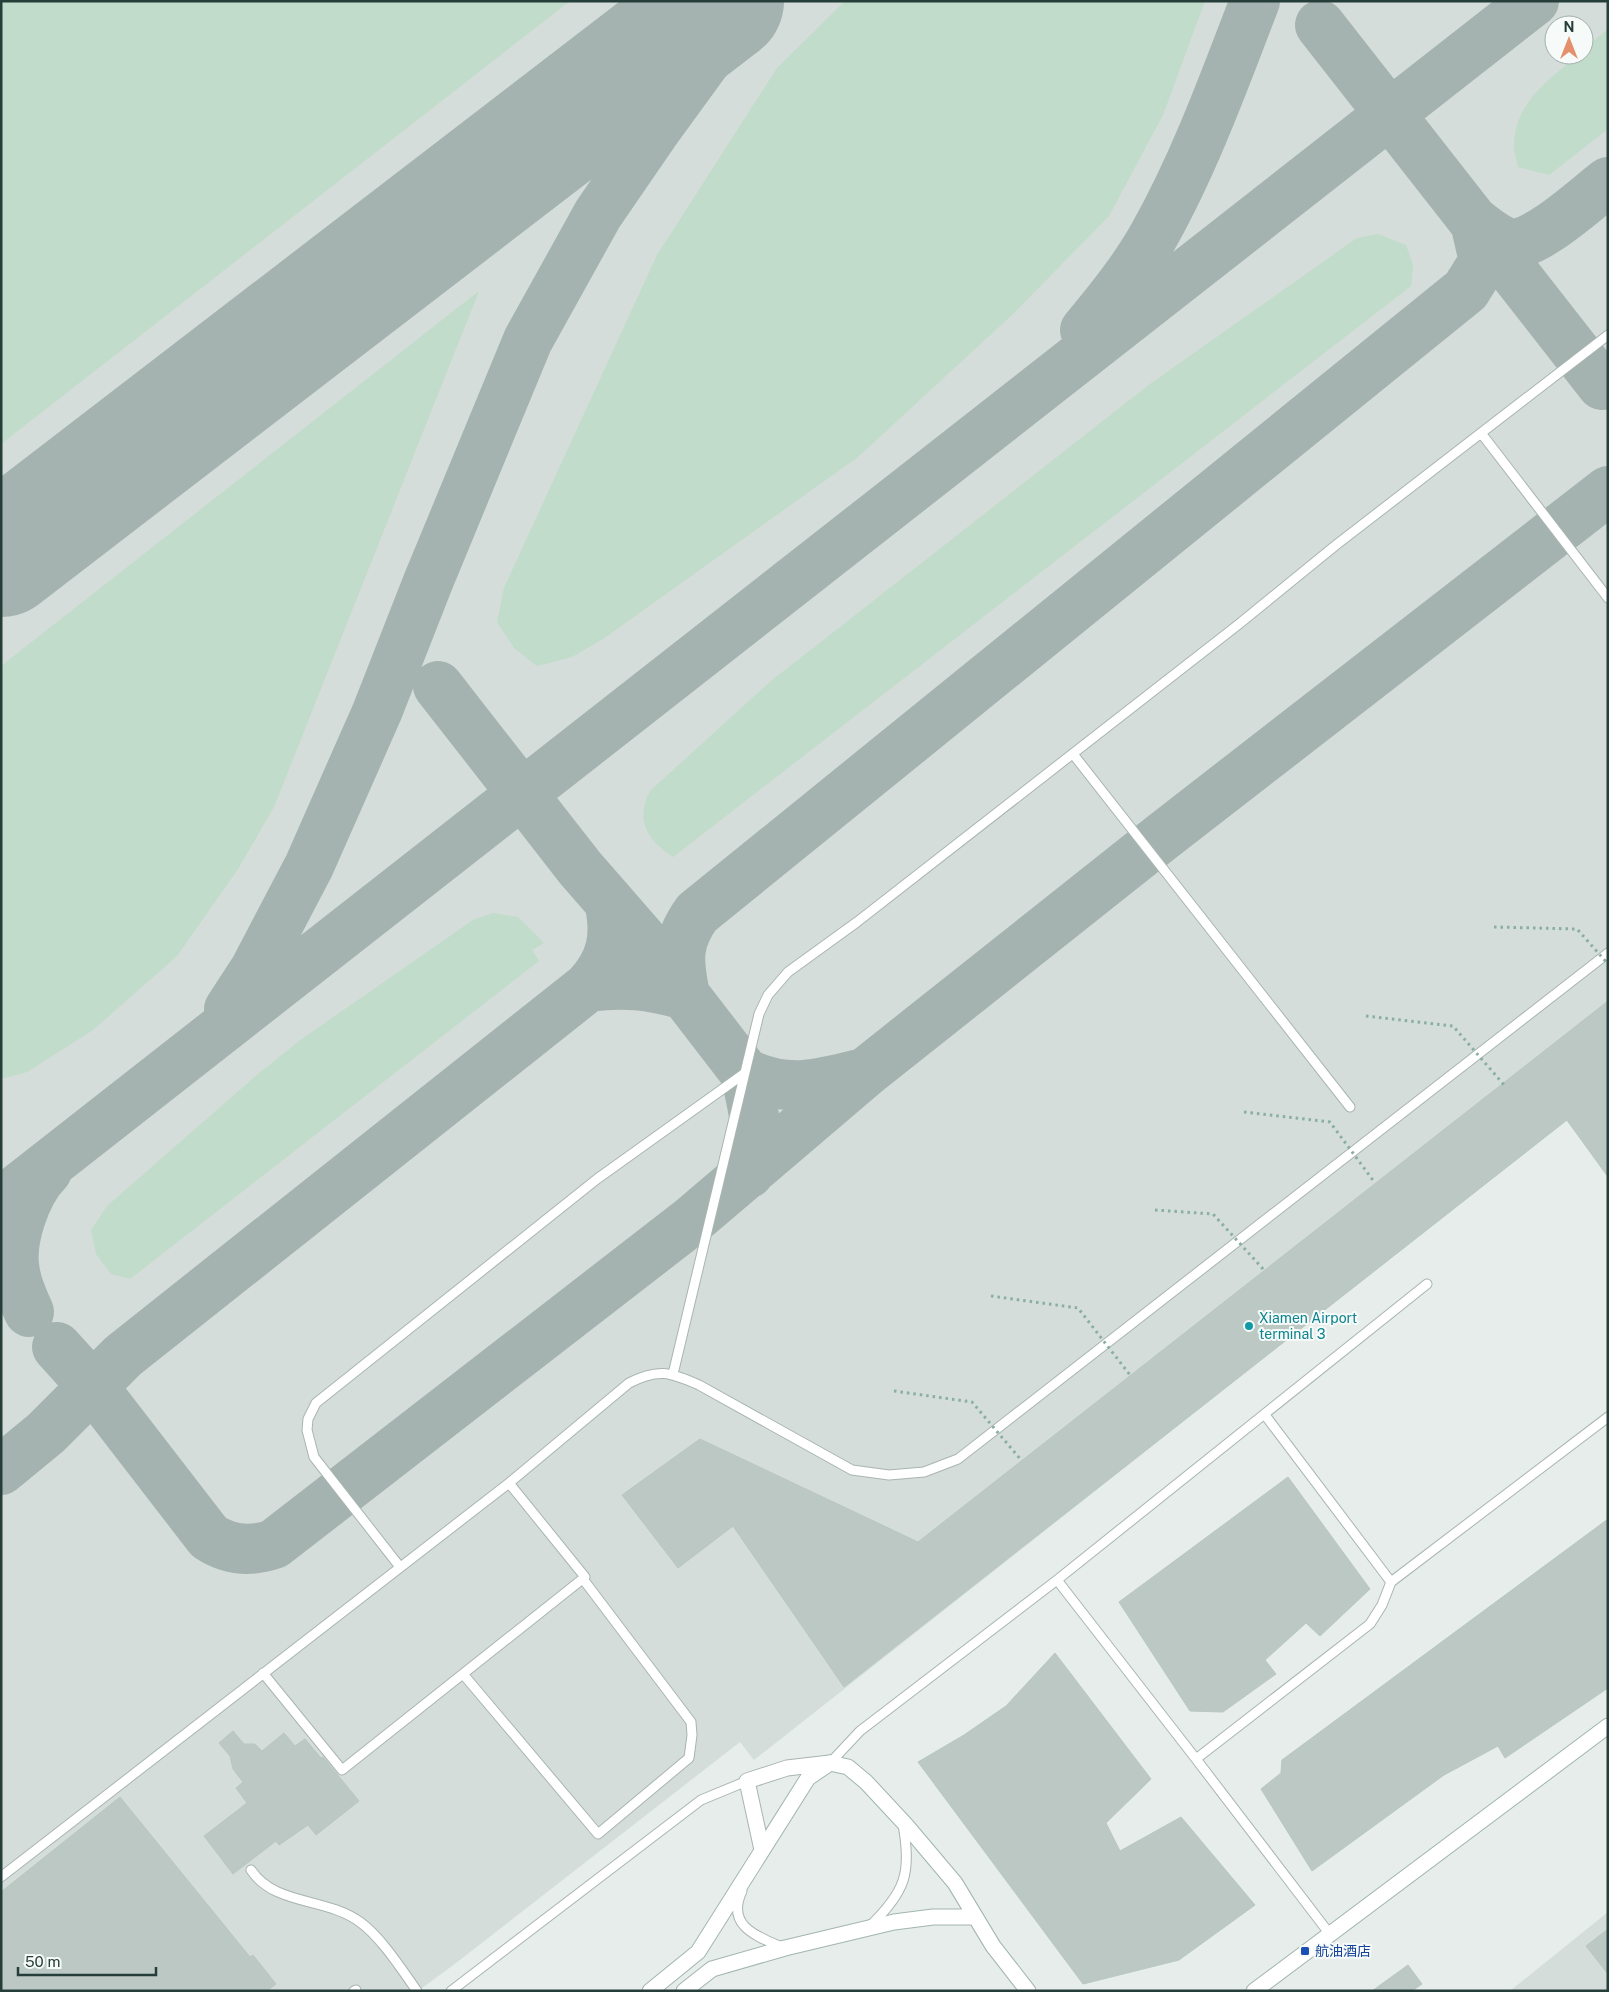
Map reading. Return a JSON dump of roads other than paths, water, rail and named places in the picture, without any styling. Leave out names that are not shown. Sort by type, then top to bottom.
[{"type":"main road","points":[[1254,1991],[1608,1726]]},
{"type":"main road","points":[[650,1991],[698,1952],[808,1778],[830,1763]]},
{"type":"main road","points":[[759,1854],[747,1781],[787,1768],[830,1763],[848,1767],[866,1782],[902,1821],[955,1883],[993,1946],[1028,1991]]},
{"type":"main road","points":[[684,1991],[712,1969],[784,1948],[868,1928],[933,1917],[975,1917]]},
{"type":"lane","points":[[674,1374],[759,1014],[768,995],[788,972],[857,922],[1608,335]]},
{"type":"lane","points":[[1481,433],[1608,598]]},
{"type":"lane","points":[[1073,754],[1350,1107]]},
{"type":"lane","points":[[1,1877],[509,1483],[629,1383],[647,1374],[674,1374],[699,1385],[852,1470],[889,1475],[924,1472],[958,1459],[1608,953]]},
{"type":"lane","points":[[400,1567],[314,1457],[307,1430],[308,1420],[316,1403],[589,1185],[745,1073]]},
{"type":"lane","points":[[830,1763],[860,1731],[1057,1580],[1427,1284]]},
{"type":"lane","points":[[1265,1414],[1391,1582]]},
{"type":"lane","points":[[1196,1759],[1370,1624],[1382,1605],[1391,1582],[1608,1417]]},
{"type":"lane","points":[[463,1674],[598,1834],[689,1758],[692,1735],[691,1722],[583,1579],[585,1577],[509,1483]]},
{"type":"lane","points":[[263,1673],[342,1770],[583,1579]]},
{"type":"lane","points":[[1057,1580],[1329,1933]]},
{"type":"lane","points":[[451,1991],[700,1800],[747,1781]]},
{"type":"lane","points":[[868,1928],[890,1906],[905,1880],[908,1867],[902,1821]]},
{"type":"lane","points":[[759,1854],[740,1895],[738,1912],[742,1925],[750,1933],[784,1948]]},
{"type":"lane","points":[[251,1870],[266,1887],[281,1894],[322,1903],[360,1922],[393,1957],[417,1991]]},
{"type":"place","name":"Xiamen Airport terminal 3","points":[[1249,1326]]},
{"type":"place","name":"航油酒店","points":[[1305,1951]]}]
